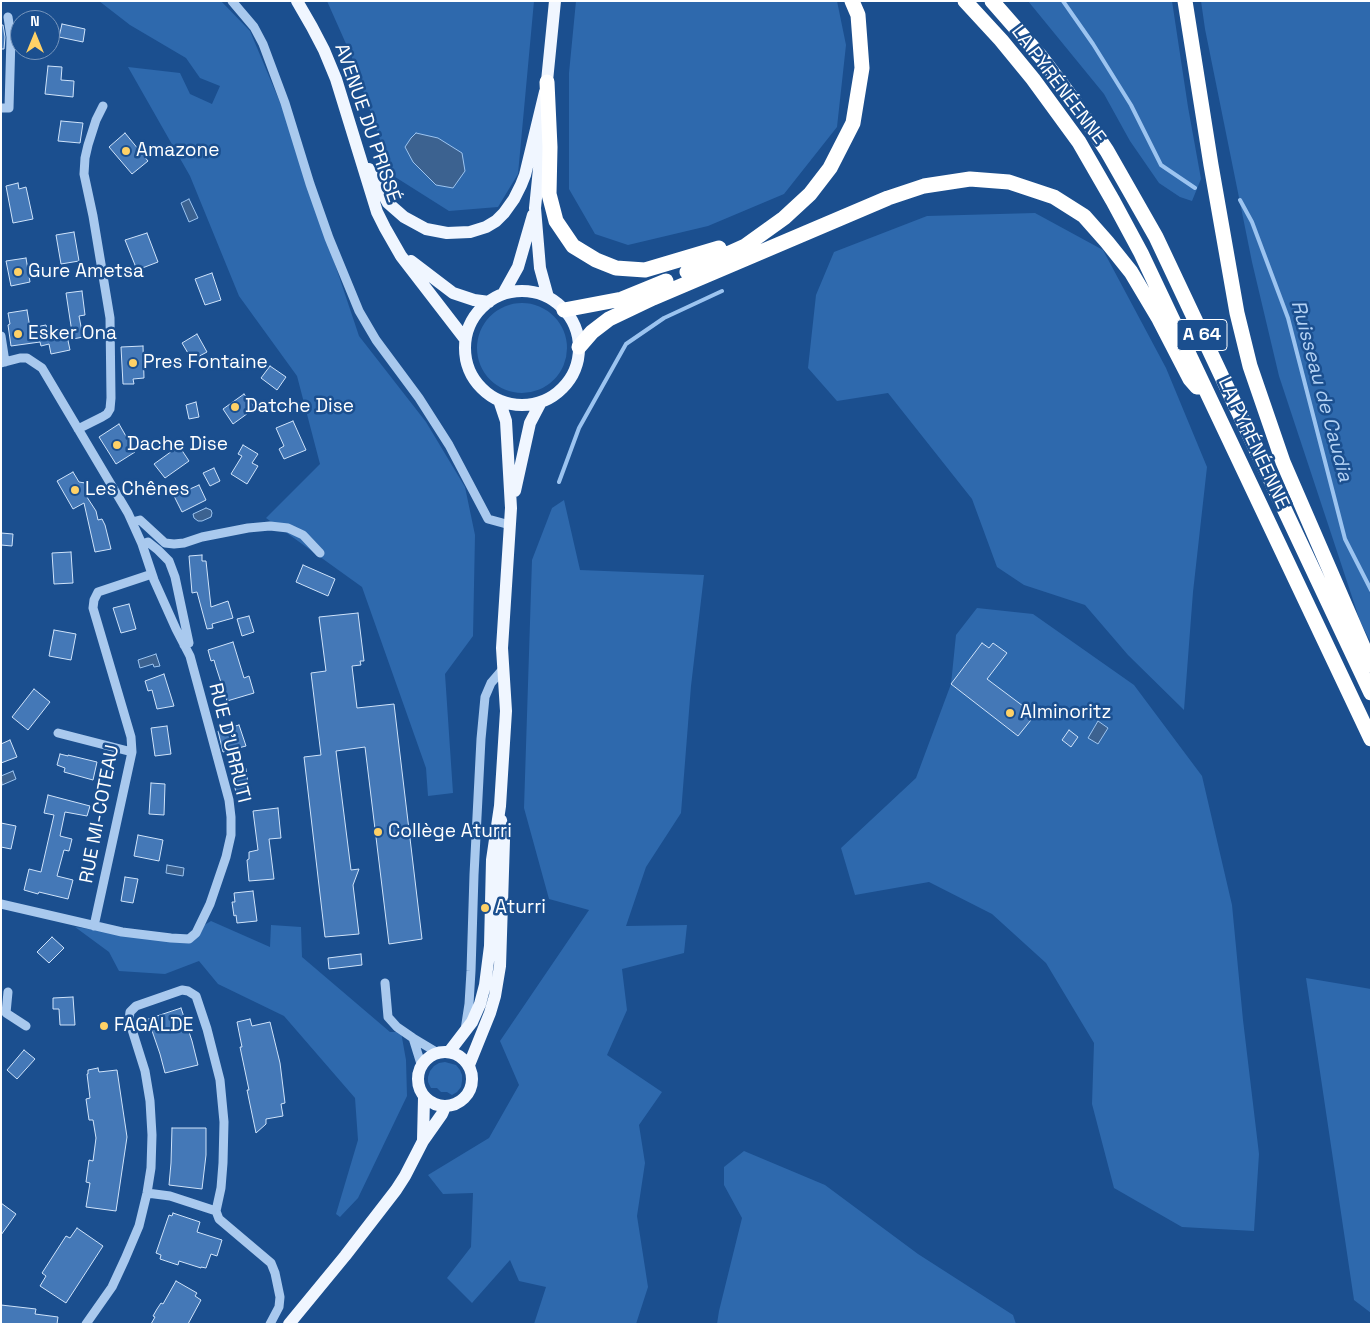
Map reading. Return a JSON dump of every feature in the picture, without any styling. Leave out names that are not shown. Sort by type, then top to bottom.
[{"type":"highway","points":[[564,310],[622,299],[745,246],[784,218],[810,194],[830,168],[852,123],[862,68],[858,16],[852,1]]},
{"type":"highway","name":"LA PYRÉNÉENNE","points":[[965,1],[1001,40],[1033,79],[1079,142],[1114,201],[1215,407],[1371,739]]},
{"type":"highway","name":"LA PYRÉNÉENNE","points":[[992,1],[1041,57],[1071,97],[1107,151],[1156,237],[1371,694]]},
{"type":"highway","points":[[1185,1],[1237,313],[1250,366],[1283,462],[1371,665]]},
{"type":"highway","points":[[547,82],[550,146],[549,194],[556,221],[574,246],[596,260],[616,268],[645,270],[714,251],[784,218]]},
{"type":"highway","points":[[579,347],[592,332],[608,319],[888,198],[924,186],[970,179],[1009,182],[1054,197],[1084,216],[1131,272],[1159,319],[1190,379],[1215,407]]},
{"type":"main road","name":"AVENUE DU PRISSÉ","points":[[297,1],[324,50],[342,96],[378,212],[385,228],[402,256],[465,339]]},
{"type":"main road","points":[[548,297],[540,268],[535,208],[555,8]]},
{"type":"main road","points":[[358,150],[388,202],[404,217],[426,229],[447,233],[470,232],[486,227],[504,213],[521,185],[547,82]]},
{"type":"main road","points":[[503,294],[518,267],[535,208]]},
{"type":"main road","name":"AVENUE DU PRISSÉ","points":[[402,256],[413,262],[453,293],[474,300],[489,302]]},
{"type":"main road","points":[[518,291],[533,292],[548,297],[564,310],[578,334],[577,365],[569,381],[557,394],[541,402],[527,405],[512,404],[499,400],[483,389],[472,375],[466,357],[465,339],[470,324],[478,312],[489,302],[503,294],[518,291]]},
{"type":"main road","points":[[423,1141],[424,1098],[417,1082],[421,1064],[427,1058],[443,1052],[472,1022],[480,1004],[485,985],[490,946],[492,860],[500,806],[506,711],[502,627],[511,508],[506,421],[499,400]]},
{"type":"main road","points":[[511,508],[530,423],[541,402]]},
{"type":"main road","points":[[469,1065],[490,1013],[500,966],[504,840],[500,806]]},
{"type":"main road","points":[[424,1098],[445,1107],[453,1106],[470,1092],[472,1074],[469,1065],[458,1055],[443,1052]]},
{"type":"main road","points":[[289,1324],[396,1190],[423,1141],[445,1107]]},
{"type":"street","points":[[232,1],[254,27],[264,44],[310,184],[359,311],[376,340],[419,398],[449,445],[488,519],[510,525]]},
{"type":"street","points":[[1,108],[9,108],[12,37],[8,17]]},
{"type":"street","points":[[78,429],[107,414],[110,409],[111,398],[109,312],[84,174],[84,158],[96,120],[103,106]]},
{"type":"street","points":[[1,336],[3,362]]},
{"type":"street","name":"RUE D'URRUTI","points":[[1,904],[122,932],[189,939],[196,933],[210,904],[226,857],[230,835],[229,800],[190,656],[152,574],[142,544],[128,513],[42,368],[27,358],[3,362]]},
{"type":"street","points":[[132,522],[140,520],[165,543],[174,544],[248,528],[270,526],[288,528],[303,535],[320,553]]},
{"type":"street","points":[[142,544],[148,542],[169,561],[175,577],[189,643],[184,645]]},
{"type":"street","points":[[169,561],[174,552],[174,544]]},
{"type":"street","name":"RUE MI-COTEAU","points":[[94,926],[132,752],[131,737],[93,608],[94,600],[98,592],[152,574]]},
{"type":"street","points":[[464,1032],[472,971],[474,876],[485,697],[492,683],[503,669]]},
{"type":"street","points":[[58,733],[132,752]]},
{"type":"street","points":[[385,983],[388,1018],[413,1038],[443,1052]]},
{"type":"street","points":[[86,1324],[112,1287],[126,1259],[139,1226],[151,1168],[150,1101],[145,1071],[129,1020],[130,1012],[136,1006],[182,990],[196,996],[208,1029],[220,1080],[224,1122],[224,1163],[216,1211],[219,1219],[264,1256],[271,1263],[276,1273],[280,1297],[279,1307],[270,1324]]},
{"type":"street","points":[[6,996],[4,1014],[26,1026]]},
{"type":"street","points":[[413,1038],[421,1064]]},
{"type":"street","points":[[147,1193],[170,1196],[216,1211]]},
{"type":"shaded area","points":[[99,1],[221,1],[250,31],[284,112],[359,336],[426,422],[465,487],[475,535],[473,636],[445,674],[453,793],[428,796],[426,768],[362,587],[266,518],[320,464],[297,376],[239,296],[190,176],[128,67],[180,73],[190,94],[212,104],[220,86],[200,78],[186,58],[130,25]]},
{"type":"shaded area","points":[[327,1],[534,1],[518,174],[498,207],[449,211],[392,175],[351,55]]},
{"type":"shaded area","points":[[576,1],[837,1],[846,45],[837,127],[784,194],[708,226],[628,245],[595,234],[569,189],[569,73]]},
{"type":"shaded area","points":[[1028,1],[1172,1],[1201,179],[1192,201],[1180,197],[1159,183],[1130,141],[1104,94]]},
{"type":"shaded area","points":[[1201,1],[1371,1],[1371,643],[1360,621],[1279,376],[1252,262]]},
{"type":"shaded area","points":[[416,133],[438,138],[462,153],[465,171],[453,188],[436,185],[413,162],[405,147]]},
{"type":"shaded area","points":[[189,199],[198,218],[189,222],[181,203]]},
{"type":"shaded area","points":[[1035,213],[1103,250],[1166,368],[1207,467],[1193,592],[1184,710],[1128,655],[1085,605],[1024,585],[997,567],[972,499],[888,393],[837,401],[808,368],[816,295],[834,252],[927,216]]},
{"type":"shaded area","points":[[522,303],[539,306],[554,316],[564,331],[567,348],[564,365],[554,380],[539,390],[522,393],[505,390],[490,380],[480,365],[477,348],[480,331],[490,316],[505,306]]},
{"type":"shaded area","points":[[564,500],[580,570],[704,575],[691,686],[681,813],[646,867],[626,926],[687,925],[684,953],[622,969],[627,1010],[607,1055],[662,1092],[639,1125],[645,1163],[637,1216],[648,1287],[636,1324],[534,1324],[546,1287],[519,1281],[510,1260],[472,1303],[447,1278],[471,1247],[473,1193],[443,1194],[428,1175],[489,1138],[519,1085],[500,1041],[589,910],[549,899],[524,808],[532,560],[552,508]]},
{"type":"shaded area","points":[[206,508],[211,510],[211,517],[202,521],[194,518],[193,514]]},
{"type":"shaded area","points":[[977,608],[1033,614],[1134,685],[1202,776],[1232,905],[1259,1154],[1254,1231],[1182,1227],[1114,1188],[1092,1104],[1094,1043],[1046,963],[992,914],[929,882],[855,895],[841,848],[916,778],[951,684],[956,635]]},
{"type":"shaded area","points":[[156,654],[160,666],[154,667],[153,664],[140,668],[138,660]]},
{"type":"shaded area","points":[[1098,721],[1108,728],[1098,744],[1088,738]]},
{"type":"shaded area","points":[[13,771],[16,779],[2,785],[1,776]]},
{"type":"shaded area","points":[[167,865],[184,868],[183,876],[166,873]]},
{"type":"shaded area","points":[[211,921],[270,947],[271,925],[301,927],[302,957],[390,1032],[401,1032],[406,1060],[407,1096],[358,1198],[340,1217],[336,1214],[358,1140],[355,1098],[284,1016],[218,984],[199,961],[165,974],[119,971],[109,952],[75,927],[176,942]]},
{"type":"shaded area","points":[[1306,978],[1371,989],[1371,1313],[1354,1300]]},
{"type":"shaded area","points":[[445,1062],[456,1065],[462,1075],[461,1087],[452,1095],[447,1092],[441,1092],[437,1088],[431,1088],[428,1082],[430,1071],[434,1066]]},
{"type":"shaded area","points":[[744,1151],[825,1185],[918,1254],[1013,1315],[1016,1324],[717,1324],[742,1218],[724,1185],[724,1167]]},
{"type":"building","points":[[62,24],[85,29],[83,42],[60,37]]},
{"type":"building","points":[[1,25],[3,25],[5,37],[4,49],[1,49]]},
{"type":"building","points":[[48,66],[62,67],[61,80],[74,81],[73,97],[45,94]]},
{"type":"building","points":[[61,121],[83,123],[80,143],[58,141]]},
{"type":"building","name":"Amazone","points":[[125,133],[148,161],[132,174],[109,147]]},
{"type":"building","points":[[18,183],[19,189],[26,187],[33,219],[13,223],[6,186]]},
{"type":"building","points":[[74,232],[79,261],[61,264],[56,235]]},
{"type":"building","points":[[147,233],[158,262],[137,270],[125,240]]},
{"type":"building","name":"Gure Ametsa","points":[[26,258],[30,282],[11,286],[6,261]]},
{"type":"building","points":[[212,273],[221,300],[205,305],[195,279]]},
{"type":"building","points":[[82,291],[85,315],[79,316],[83,337],[73,339],[66,293]]},
{"type":"building","points":[[27,310],[30,328],[46,325],[48,334],[66,331],[70,350],[51,354],[49,344],[41,346],[40,342],[11,346],[8,313]]},
{"type":"building","points":[[197,334],[207,352],[192,360],[182,343]]},
{"type":"building","name":"Pres Fontaine","points":[[143,346],[144,378],[133,379],[134,384],[123,384],[121,347]]},
{"type":"building","points":[[270,366],[286,377],[277,390],[261,378]]},
{"type":"building","name":"Datche Dise","points":[[244,394],[255,408],[233,424],[223,409]]},
{"type":"building","points":[[196,402],[199,417],[189,419],[186,405]]},
{"type":"building","points":[[293,421],[306,450],[284,459],[279,449],[284,446],[276,428]]},
{"type":"building","name":"Dache Dise","points":[[119,424],[135,452],[116,464],[99,437]]},
{"type":"building","points":[[243,445],[258,454],[252,463],[258,466],[247,484],[231,474],[242,456],[238,454]]},
{"type":"building","points":[[179,446],[189,461],[165,478],[154,464]]},
{"type":"building","points":[[214,468],[220,481],[210,486],[203,473]]},
{"type":"building","points":[[73,472],[79,482],[85,483],[88,487],[85,494],[96,511],[98,520],[102,519],[105,525],[111,549],[95,552],[84,503],[73,509],[57,481]]},
{"type":"building","points":[[199,485],[206,500],[182,512],[174,496]]},
{"type":"building","points":[[1,533],[13,534],[12,546],[1,545]]},
{"type":"building","points":[[71,552],[73,583],[54,584],[52,553]]},
{"type":"building","points":[[202,555],[202,561],[206,561],[211,607],[228,601],[233,618],[212,624],[213,628],[207,629],[197,592],[192,593],[189,556]]},
{"type":"building","points":[[303,565],[335,579],[328,596],[296,582]]},
{"type":"building","points":[[129,604],[136,629],[121,633],[113,608]]},
{"type":"building","points":[[358,613],[364,661],[360,661],[361,665],[352,666],[357,708],[394,704],[422,939],[389,944],[365,747],[336,751],[351,870],[359,869],[353,885],[359,934],[325,937],[304,757],[321,755],[311,673],[326,671],[319,617]]},
{"type":"building","points":[[249,616],[254,632],[242,636],[237,619]]},
{"type":"building","points":[[54,630],[76,634],[71,660],[49,656]]},
{"type":"building","points":[[233,642],[244,678],[249,676],[254,693],[227,701],[214,660],[211,661],[208,650]]},
{"type":"building","points":[[982,643],[989,648],[993,643],[1007,653],[987,679],[1035,715],[1018,736],[951,684]]},
{"type":"building","points":[[164,674],[174,706],[157,709],[152,690],[148,691],[145,681]]},
{"type":"building","points":[[34,689],[50,702],[28,730],[12,717]]},
{"type":"building","points":[[239,725],[246,746],[223,752],[218,731]]},
{"type":"building","points":[[167,726],[171,754],[155,756],[151,728]]},
{"type":"building","points":[[1069,730],[1078,737],[1071,747],[1062,740]]},
{"type":"building","points":[[10,740],[17,757],[1,763],[1,744]]},
{"type":"building","points":[[60,754],[97,762],[93,780],[64,772],[65,768],[57,765]]},
{"type":"building","points":[[246,769],[249,791],[236,793],[232,772]]},
{"type":"building","points":[[151,783],[165,784],[164,815],[149,814]]},
{"type":"building","points":[[48,795],[90,806],[87,816],[65,812],[60,836],[72,839],[69,851],[64,850],[57,876],[73,880],[68,899],[24,890],[29,869],[41,872],[54,815],[44,813]]},
{"type":"building","points":[[278,808],[281,838],[269,839],[274,879],[249,881],[247,860],[249,859],[249,852],[258,850],[253,811]]},
{"type":"building","points":[[1,823],[16,826],[11,849],[1,847]]},
{"type":"building","points":[[138,835],[163,840],[159,861],[134,856]]},
{"type":"building","points":[[125,877],[138,879],[133,903],[121,901]]},
{"type":"building","points":[[253,891],[257,921],[237,923],[232,902],[235,902],[234,893]]},
{"type":"building","points":[[52,937],[64,948],[49,963],[37,952]]},
{"type":"building","points":[[361,954],[362,965],[329,969],[328,958]]},
{"type":"building","points":[[73,997],[75,1025],[60,1025],[59,1009],[53,1009],[53,998]]},
{"type":"building","points":[[181,1008],[198,1065],[165,1073],[148,1019]]},
{"type":"building","points":[[250,1019],[252,1026],[270,1022],[280,1063],[285,1103],[281,1104],[283,1116],[266,1119],[266,1124],[256,1133],[247,1090],[249,1090],[237,1022]]},
{"type":"building","points":[[24,1050],[35,1059],[17,1079],[7,1070]]},
{"type":"building","points":[[98,1068],[99,1072],[117,1070],[127,1137],[116,1211],[86,1207],[90,1183],[86,1182],[89,1160],[93,1161],[96,1138],[93,1120],[89,1120],[86,1099],[90,1098],[87,1074],[88,1070]]},
{"type":"building","points":[[172,1128],[206,1128],[206,1155],[202,1189],[169,1185]]},
{"type":"building","points":[[1,1203],[16,1214],[1,1235]]},
{"type":"building","points":[[173,1213],[200,1222],[197,1232],[222,1240],[217,1256],[211,1254],[206,1268],[179,1261],[178,1265],[160,1259],[161,1255],[156,1253],[169,1215],[172,1216]]},
{"type":"building","points":[[77,1228],[103,1246],[66,1303],[40,1286],[46,1276],[42,1273],[66,1236],[70,1238]]},
{"type":"building","points":[[176,1281],[197,1293],[195,1296],[201,1300],[188,1324],[151,1324],[157,1309],[161,1303],[163,1304]]},
{"type":"building","points":[[1,1305],[36,1309],[35,1314],[58,1317],[57,1324],[1,1324]]},
{"type":"waterway","name":"Ruisseau de Caudia","points":[[1063,1],[1093,44],[1131,105],[1161,165],[1195,188]]},
{"type":"waterway","name":"Ruisseau de Caudia","points":[[1240,200],[1252,222],[1288,318],[1345,539],[1371,590]]},
{"type":"waterway","points":[[559,482],[579,428],[626,344],[664,318],[722,291]]},
{"type":"place","name":"Amazone","points":[[126,151]]},
{"type":"place","name":"Gure Ametsa","points":[[18,272]]},
{"type":"place","name":"Esker Ona","points":[[18,334]]},
{"type":"place","name":"Pres Fontaine","points":[[133,363]]},
{"type":"place","name":"Datche Dise","points":[[235,407]]},
{"type":"place","name":"Dache Dise","points":[[117,445]]},
{"type":"place","name":"Les Chênes","points":[[75,490]]},
{"type":"place","name":"Alminoritz","points":[[1010,713]]},
{"type":"place","name":"Collège Aturri","points":[[378,832]]},
{"type":"place","name":"Aturri","points":[[485,908]]},
{"type":"place","name":"FAGALDE","points":[[104,1026]]}]
